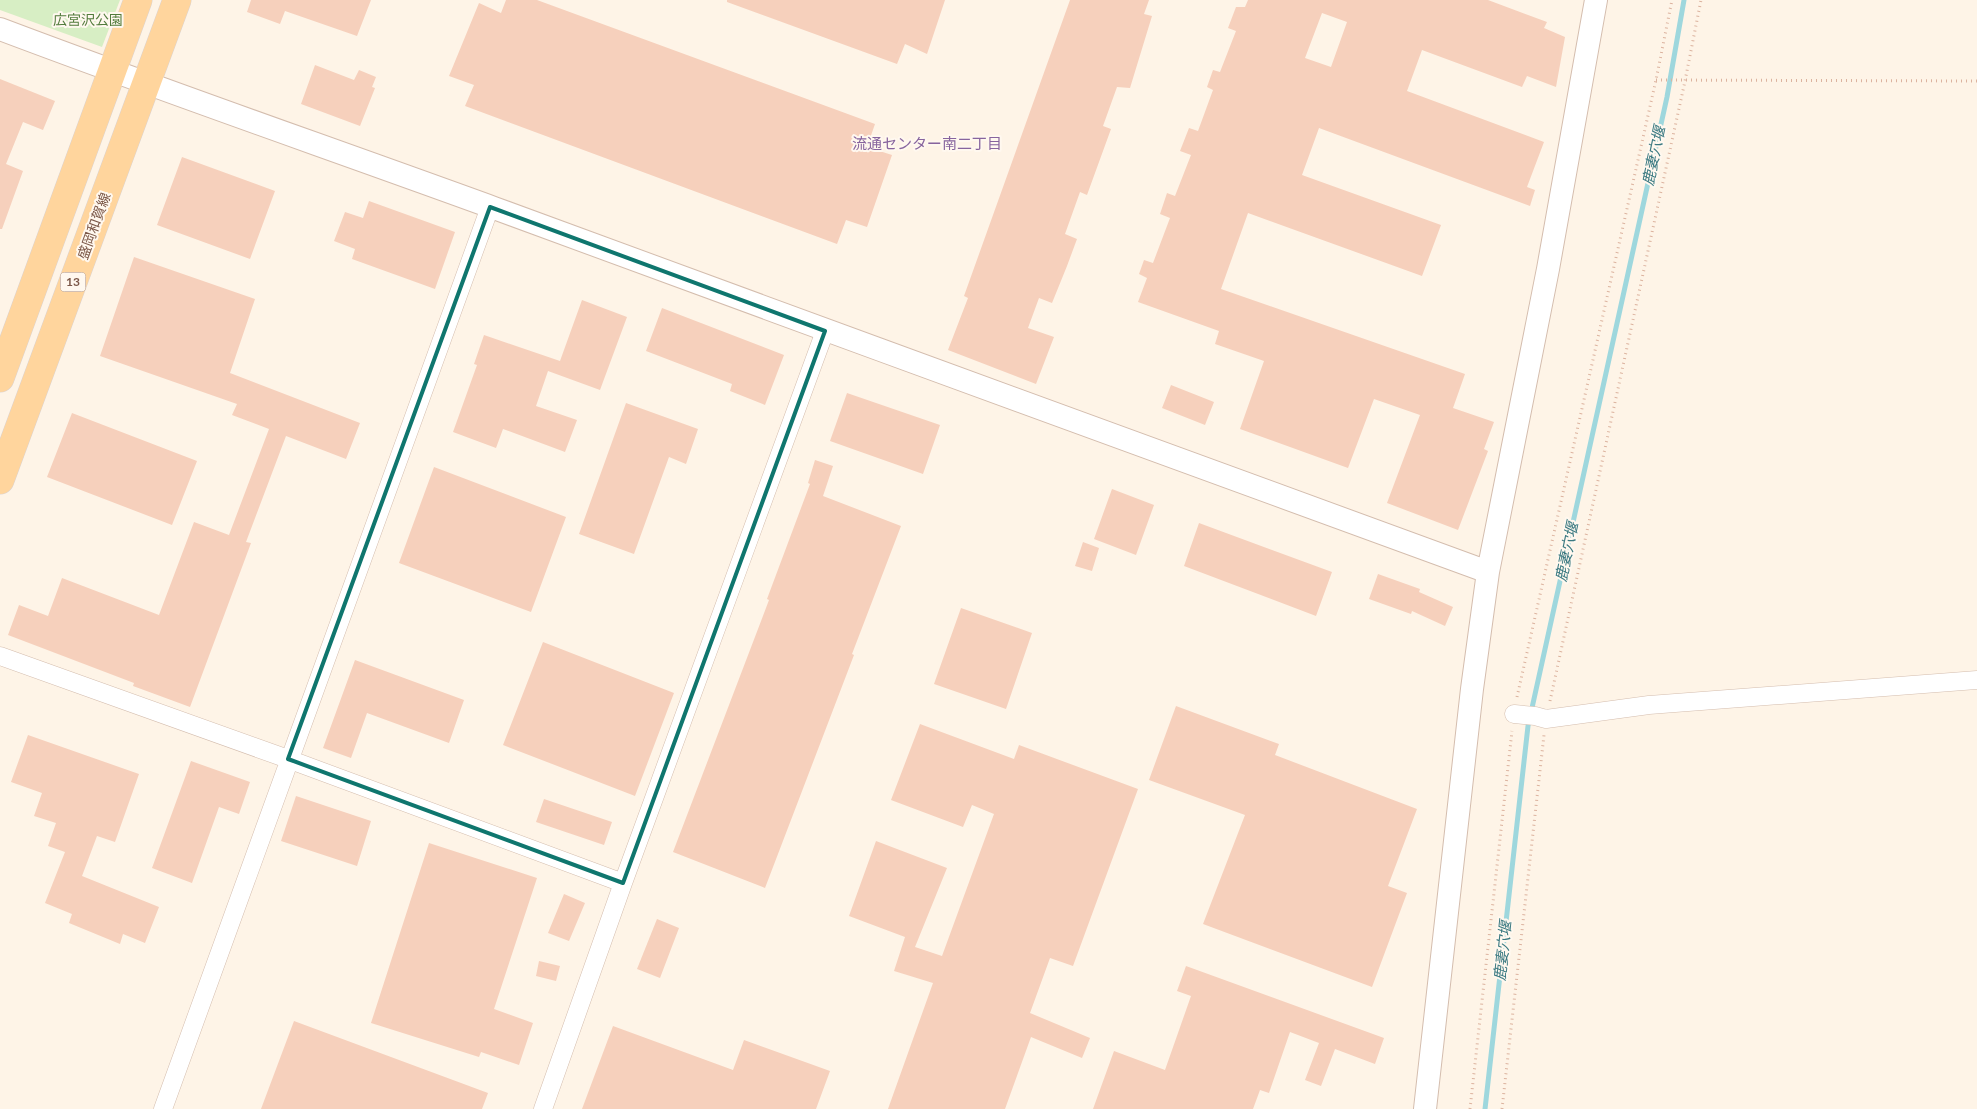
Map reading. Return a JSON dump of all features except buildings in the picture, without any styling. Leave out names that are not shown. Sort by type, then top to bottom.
[{"type":"main road","points":[[0,378],[138,0]]},
{"type":"main road","name":"盛岡和賀線","points":[[0,480],[178,0]]},
{"type":"street","points":[[1424,1109],[1472,689],[1488,572],[1548,269],[1596,0]]},
{"type":"street","points":[[0,29],[1488,572]]},
{"type":"street","points":[[163,1109],[288,759],[490,207]]},
{"type":"street","points":[[542,1109],[825,331]]},
{"type":"street","points":[[0,656],[288,759],[623,883]]},
{"type":"street","points":[[1529,716],[1977,680]]},
{"type":"path","points":[[1470,1109],[1529,716],[1672,0]]},
{"type":"path","points":[[1502,1109],[1529,716],[1685,80],[1701,0]]},
{"type":"path","points":[[1656,80],[1977,81]]},
{"type":"highlighted area","points":[[490,207],[825,331],[623,883],[288,759]]},
{"type":"green space","name":"広宮沢公園","points":[[0,0],[120,0],[102,47],[0,10]]},
{"type":"waterway","name":"鹿妻穴堰","points":[[1485,1109],[1528,726],[1667,97],[1684,0]]},
{"type":"district","name":"流通センター南二丁目","points":[[927,144]]}]
